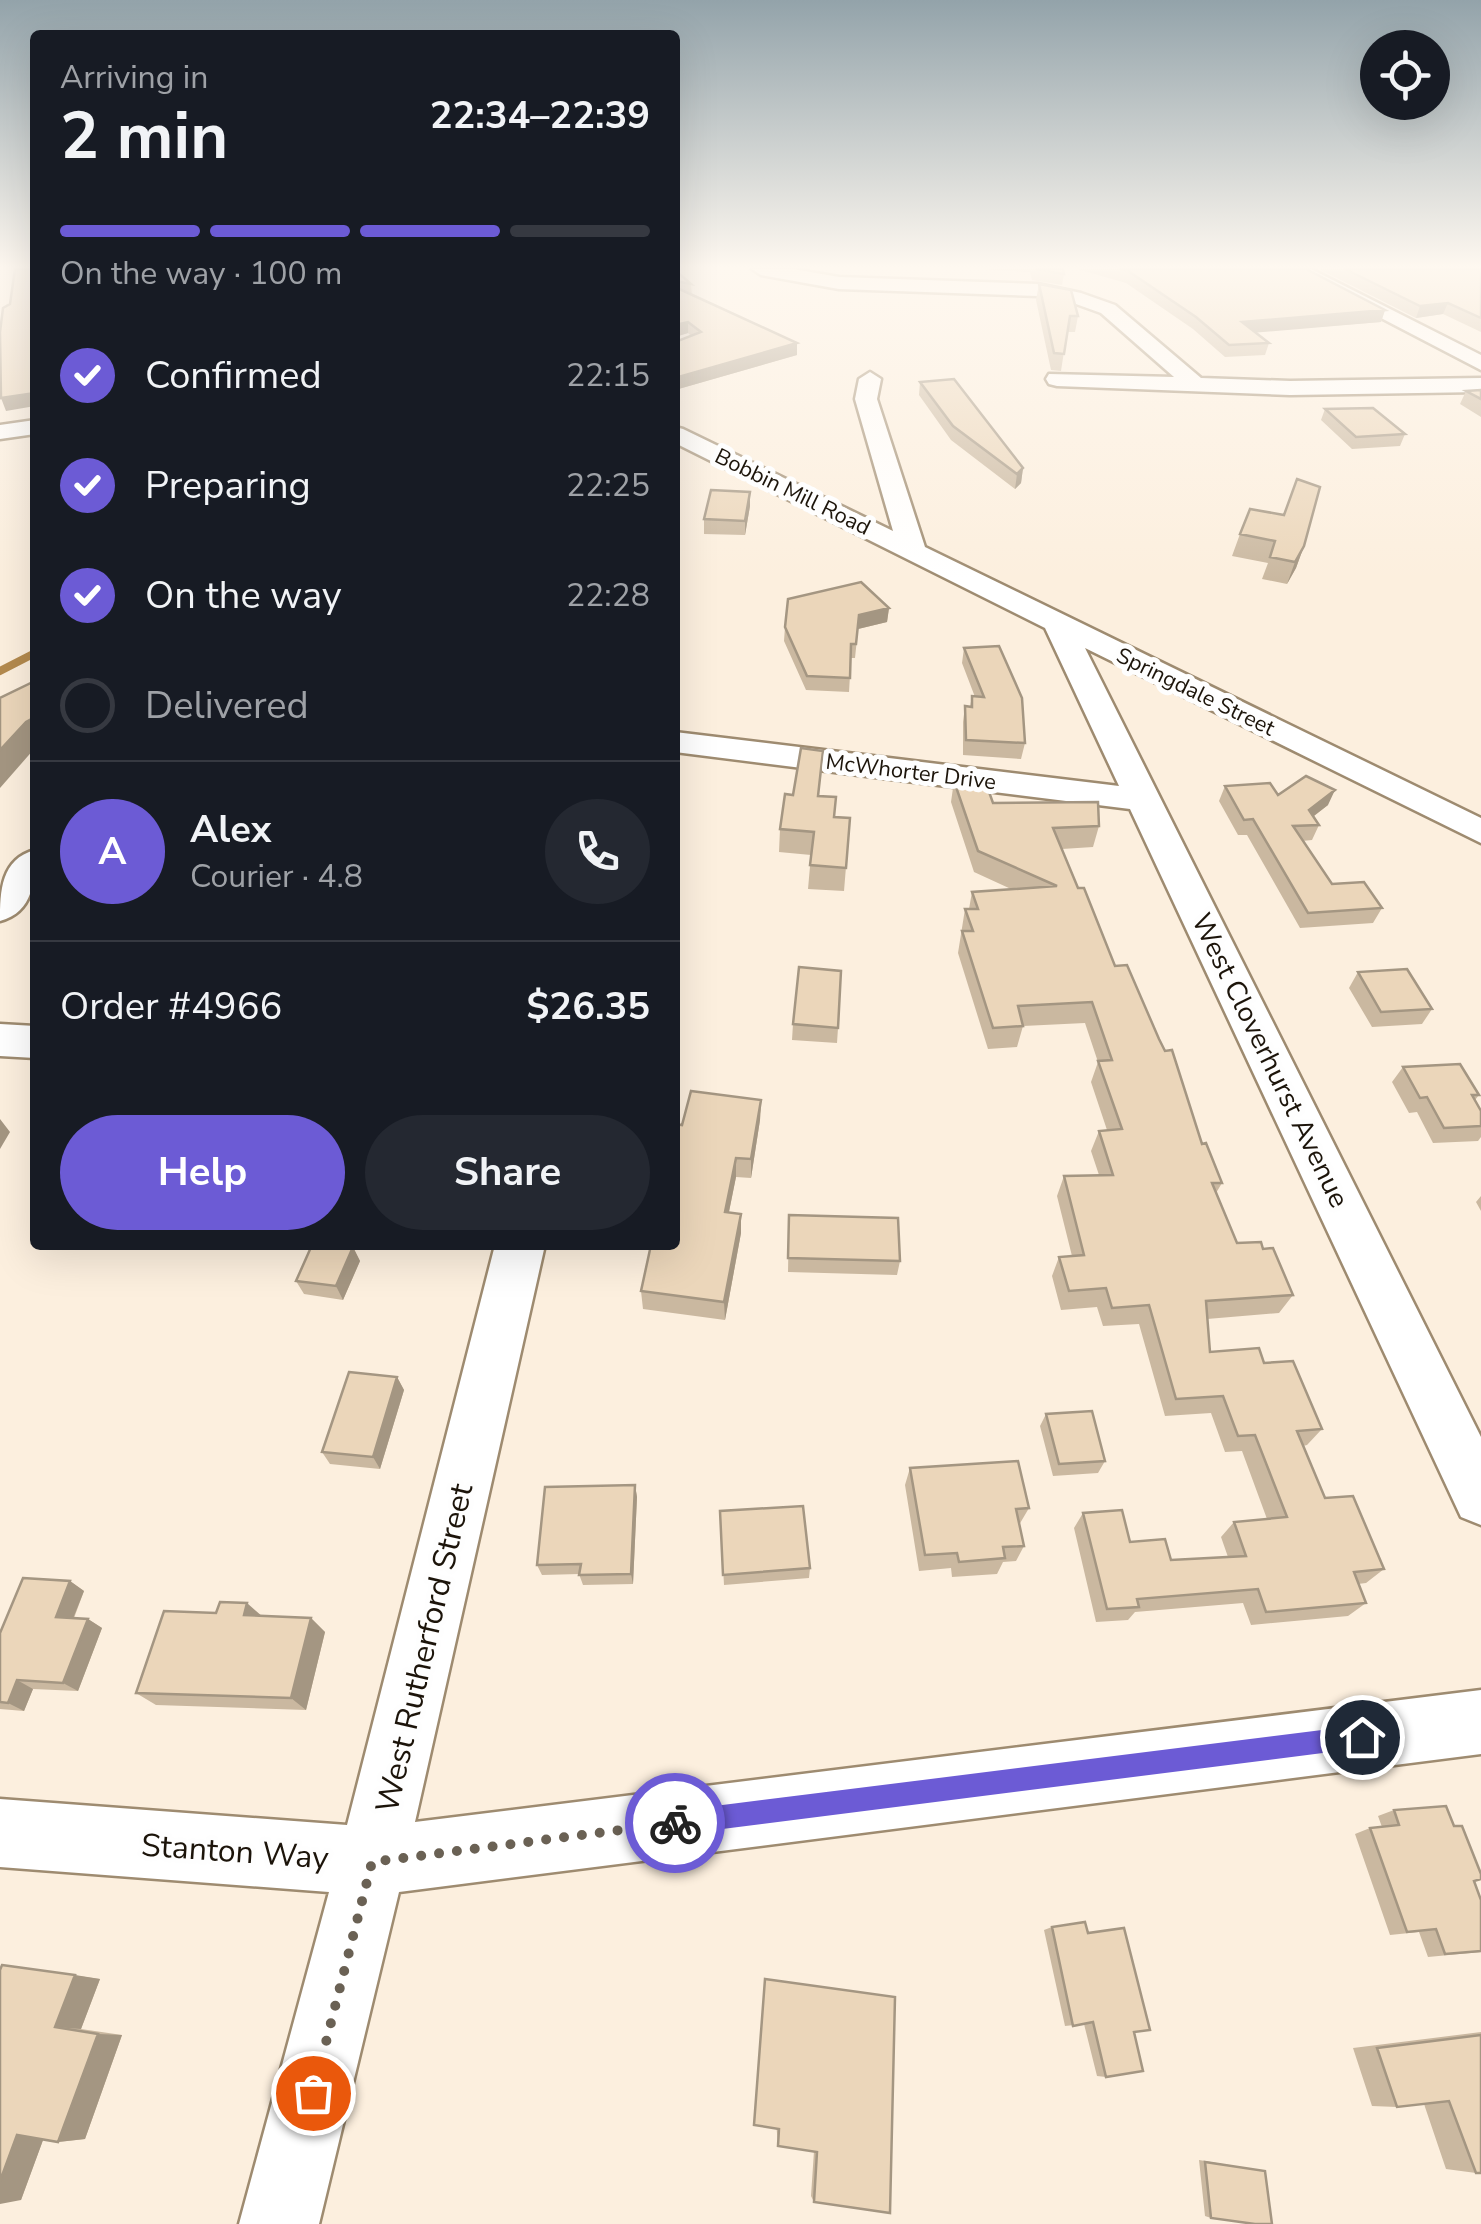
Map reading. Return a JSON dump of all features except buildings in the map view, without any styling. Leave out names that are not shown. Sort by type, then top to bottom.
[{"type":"street","points":[[1181,373],[1194,384]]},
{"type":"street","points":[[1057,378],[1290,388],[1481,384]]},
{"type":"street","points":[[870,379],[866,399],[912,548]]},
{"type":"street","points":[[0,432],[30,429]]},
{"type":"street","name":"Bobbin Mill Road","points":[[680,436],[912,548]]},
{"type":"street","name":"Springdale Street","points":[[912,548],[1481,832]]},
{"type":"street","name":"West Cloverhurst Avenue","points":[[1058,624],[1481,1497]]},
{"type":"street","name":"McWhorter Drive","points":[[680,743],[1146,800]]},
{"type":"street","points":[[0,908],[30,869]]},
{"type":"street","points":[[0,1040],[30,1042]]},
{"type":"street","name":"West Rutherford Street","points":[[279,2224],[372,1862],[519,1250]]},
{"type":"street","name":"Stanton Way","points":[[0,1833],[372,1862],[1481,1722]]},
{"type":"waterway","points":[[0,671],[30,656]]},
{"type":"way so far","points":[[313,2093],[372,1862],[675,1823]]},
{"type":"route","points":[[675,1823],[1362,1737]]}]
